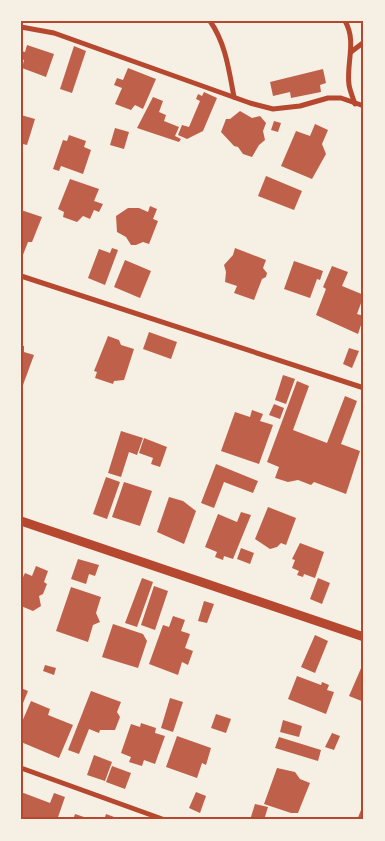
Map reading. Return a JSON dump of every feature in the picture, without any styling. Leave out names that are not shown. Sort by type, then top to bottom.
[{"type":"street","points":[[210,21],[218,32],[228,60],[234,97]]},
{"type":"street","points":[[345,21],[348,26],[351,52],[348,84],[355,104]]},
{"type":"street","points":[[21,27],[54,33],[234,97],[274,109],[300,106],[328,98],[341,98],[364,106]]},
{"type":"street","points":[[351,52],[364,42]]},
{"type":"street","points":[[21,276],[364,388]]},
{"type":"street","points":[[21,521],[364,637]]},
{"type":"street","points":[[21,768],[165,820]]},
{"type":"building","points":[[27,45],[54,54],[46,77],[22,68],[24,60],[21,59],[21,51],[25,52]]},
{"type":"building","points":[[74,46],[86,51],[72,93],[60,89]]},
{"type":"building","points":[[128,68],[156,79],[143,109],[135,105],[131,110],[115,104],[122,88],[114,85],[117,78],[123,80]]},
{"type":"building","points":[[323,69],[326,83],[320,85],[321,92],[291,98],[290,92],[273,96],[270,82]]},
{"type":"building","points":[[204,92],[217,98],[203,131],[187,139],[178,135],[182,125],[189,127],[200,101],[196,99],[198,94],[202,96]]},
{"type":"building","points":[[153,97],[163,101],[159,112],[166,115],[164,121],[179,127],[175,136],[181,139],[179,142],[137,128]]},
{"type":"building","points":[[240,111],[252,118],[260,116],[266,123],[263,131],[265,140],[259,145],[252,157],[243,154],[221,132],[226,119],[230,119]]},
{"type":"building","points":[[21,115],[35,119],[27,145],[23,144],[22,149]]},
{"type":"building","points":[[274,121],[281,123],[278,132],[271,130]]},
{"type":"building","points":[[315,124],[328,130],[322,144],[326,154],[312,179],[281,166],[296,131],[310,136]]},
{"type":"building","points":[[115,128],[129,132],[124,149],[110,145]]},
{"type":"building","points":[[69,135],[86,141],[84,147],[91,150],[83,174],[61,166],[59,171],[53,169],[63,140],[67,141]]},
{"type":"building","points":[[266,176],[302,191],[294,210],[258,196]]},
{"type":"building","points":[[70,179],[99,189],[94,201],[103,204],[99,212],[94,210],[90,219],[83,216],[77,222],[63,217],[64,212],[58,209]]},
{"type":"building","points":[[150,206],[157,209],[153,219],[158,221],[149,244],[143,242],[131,245],[126,237],[117,232],[116,216],[128,208],[139,208],[148,212]]},
{"type":"building","points":[[21,210],[42,217],[32,242],[28,242],[21,260]]},
{"type":"building","points":[[112,248],[118,250],[105,285],[88,278],[99,249],[110,253]]},
{"type":"building","points":[[235,248],[266,260],[263,268],[267,273],[266,277],[262,279],[254,300],[234,293],[237,286],[225,282],[226,272],[224,265],[233,255]]},
{"type":"building","points":[[125,260],[151,271],[140,298],[114,287]]},
{"type":"building","points":[[294,261],[323,271],[320,280],[317,279],[310,298],[284,289]]},
{"type":"building","points":[[332,266],[348,272],[342,286],[364,295],[357,314],[364,316],[358,334],[316,315],[326,289],[323,287]]},
{"type":"building","points":[[149,332],[177,342],[171,359],[143,349]]},
{"type":"building","points":[[108,336],[119,340],[121,345],[134,349],[124,380],[114,381],[113,384],[95,378],[97,372],[94,371]]},
{"type":"building","points":[[21,345],[24,346],[24,352],[34,355],[23,385],[21,384]]},
{"type":"building","points":[[349,348],[359,351],[352,368],[343,364]]},
{"type":"building","points":[[283,375],[295,379],[286,404],[275,400]]},
{"type":"building","points":[[297,381],[309,386],[293,430],[327,443],[345,396],[357,401],[341,444],[360,451],[346,494],[314,482],[311,485],[298,480],[288,482],[275,478],[279,467],[267,462]]},
{"type":"building","points":[[274,404],[284,408],[280,419],[269,415]]},
{"type":"building","points":[[252,410],[263,414],[260,421],[273,425],[259,464],[221,451],[235,412],[250,417]]},
{"type":"building","points":[[121,431],[143,438],[137,455],[129,452],[121,477],[108,473]]},
{"type":"building","points":[[144,438],[167,447],[160,467],[151,464],[153,458],[139,453]]},
{"type":"building","points":[[216,464],[258,481],[253,493],[224,482],[214,508],[201,503]]},
{"type":"building","points":[[106,477],[120,482],[107,519],[93,514]]},
{"type":"building","points":[[124,482],[152,491],[140,526],[112,517]]},
{"type":"building","points":[[169,497],[183,501],[196,511],[184,544],[157,532]]},
{"type":"building","points":[[268,507],[296,518],[286,545],[281,543],[277,547],[270,549],[255,539]]},
{"type":"building","points":[[241,512],[251,515],[233,559],[224,556],[223,560],[215,557],[217,552],[205,547],[218,514],[237,522]]},
{"type":"building","points":[[300,543],[324,552],[315,578],[304,574],[303,577],[297,575],[299,571],[292,568],[295,560],[292,559]]},
{"type":"building","points":[[241,548],[254,553],[250,564],[237,559]]},
{"type":"building","points":[[78,559],[99,565],[95,576],[89,574],[86,584],[71,579]]},
{"type":"building","points":[[36,566],[48,571],[44,582],[47,584],[43,594],[39,596],[41,606],[33,611],[21,606],[21,581],[25,573],[32,576]]},
{"type":"building","points":[[142,578],[153,582],[137,627],[125,623]]},
{"type":"building","points":[[318,578],[330,583],[322,604],[310,599]]},
{"type":"building","points":[[154,586],[168,591],[155,630],[141,625]]},
{"type":"building","points":[[71,587],[101,597],[96,613],[100,622],[93,625],[88,642],[56,631]]},
{"type":"building","points":[[204,601],[214,604],[207,623],[198,621]]},
{"type":"building","points":[[173,616],[185,620],[181,631],[190,634],[185,648],[193,651],[188,665],[182,662],[178,675],[149,664],[163,625],[169,627]]},
{"type":"building","points":[[113,624],[143,634],[147,641],[138,668],[102,657]]},
{"type":"building","points":[[315,635],[328,641],[315,673],[301,667]]},
{"type":"building","points":[[45,665],[56,668],[54,675],[43,671]]},
{"type":"building","points":[[362,666],[364,667],[364,702],[349,696]]},
{"type":"building","points":[[297,676],[321,685],[322,682],[329,685],[327,690],[334,692],[326,714],[288,699]]},
{"type":"building","points":[[21,688],[28,691],[21,708]]},
{"type":"building","points":[[91,691],[121,702],[117,712],[120,717],[115,730],[100,730],[99,733],[89,729],[79,754],[68,750]]},
{"type":"building","points":[[170,698],[183,702],[173,732],[161,728]]},
{"type":"building","points":[[31,701],[50,709],[48,715],[73,725],[59,758],[21,742],[21,724]]},
{"type":"building","points":[[216,714],[231,719],[226,733],[211,728]]},
{"type":"building","points":[[283,720],[302,726],[299,737],[280,732]]},
{"type":"building","points":[[141,723],[156,728],[155,733],[165,736],[155,764],[144,760],[142,766],[129,762],[131,757],[121,753],[131,724],[140,727]]},
{"type":"building","points":[[332,733],[340,736],[334,750],[325,747]]},
{"type":"building","points":[[177,736],[211,748],[206,765],[202,763],[197,778],[166,767]]},
{"type":"building","points":[[279,737],[321,750],[318,761],[275,748]]},
{"type":"building","points":[[94,755],[112,762],[105,781],[87,775]]},
{"type":"building","points":[[112,766],[131,773],[125,789],[106,782]]},
{"type":"building","points":[[277,768],[295,772],[300,779],[310,783],[298,813],[291,813],[264,804]]},
{"type":"building","points":[[21,792],[50,803],[54,793],[65,797],[57,820],[21,820]]},
{"type":"building","points":[[196,792],[206,796],[200,813],[189,808]]},
{"type":"building","points":[[255,804],[268,807],[264,820],[250,820]]},
{"type":"building","points":[[361,810],[364,811],[364,820],[357,820]]},
{"type":"building","points":[[75,814],[84,817],[84,820],[73,820]]},
{"type":"building","points":[[106,814],[117,818],[117,820],[104,820]]}]
